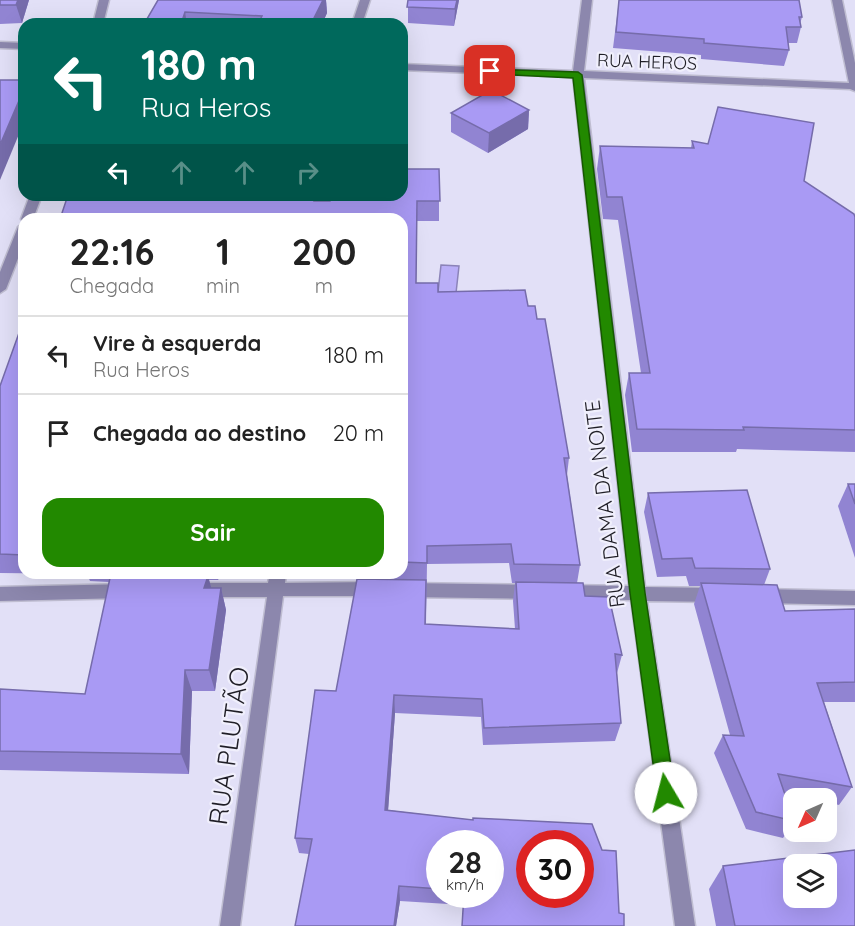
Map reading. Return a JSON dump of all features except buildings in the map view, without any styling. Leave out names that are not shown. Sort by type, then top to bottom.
[{"type":"street","points":[[100,18],[104,0]]},
{"type":"street","points":[[359,18],[365,0]]},
{"type":"street","name":"RUA DAMA DA NOITE","points":[[587,0],[578,75],[638,593],[685,926]]},
{"type":"street","points":[[837,0],[855,87]]},
{"type":"street","points":[[0,45],[18,46]]},
{"type":"street","name":"RUA HEROS","points":[[408,67],[855,87]]},
{"type":"street","points":[[0,289],[18,242]]},
{"type":"street","points":[[184,590],[277,580],[855,598]]},
{"type":"street","name":"RUA PLUTÃO","points":[[230,926],[277,580]]},
{"type":"street","points":[[0,594],[138,591]]},
{"type":"shaded area","points":[[441,265],[459,266],[456,293],[438,292]]},
{"type":"route","points":[[490,71],[578,75],[638,593],[666,793]]}]
